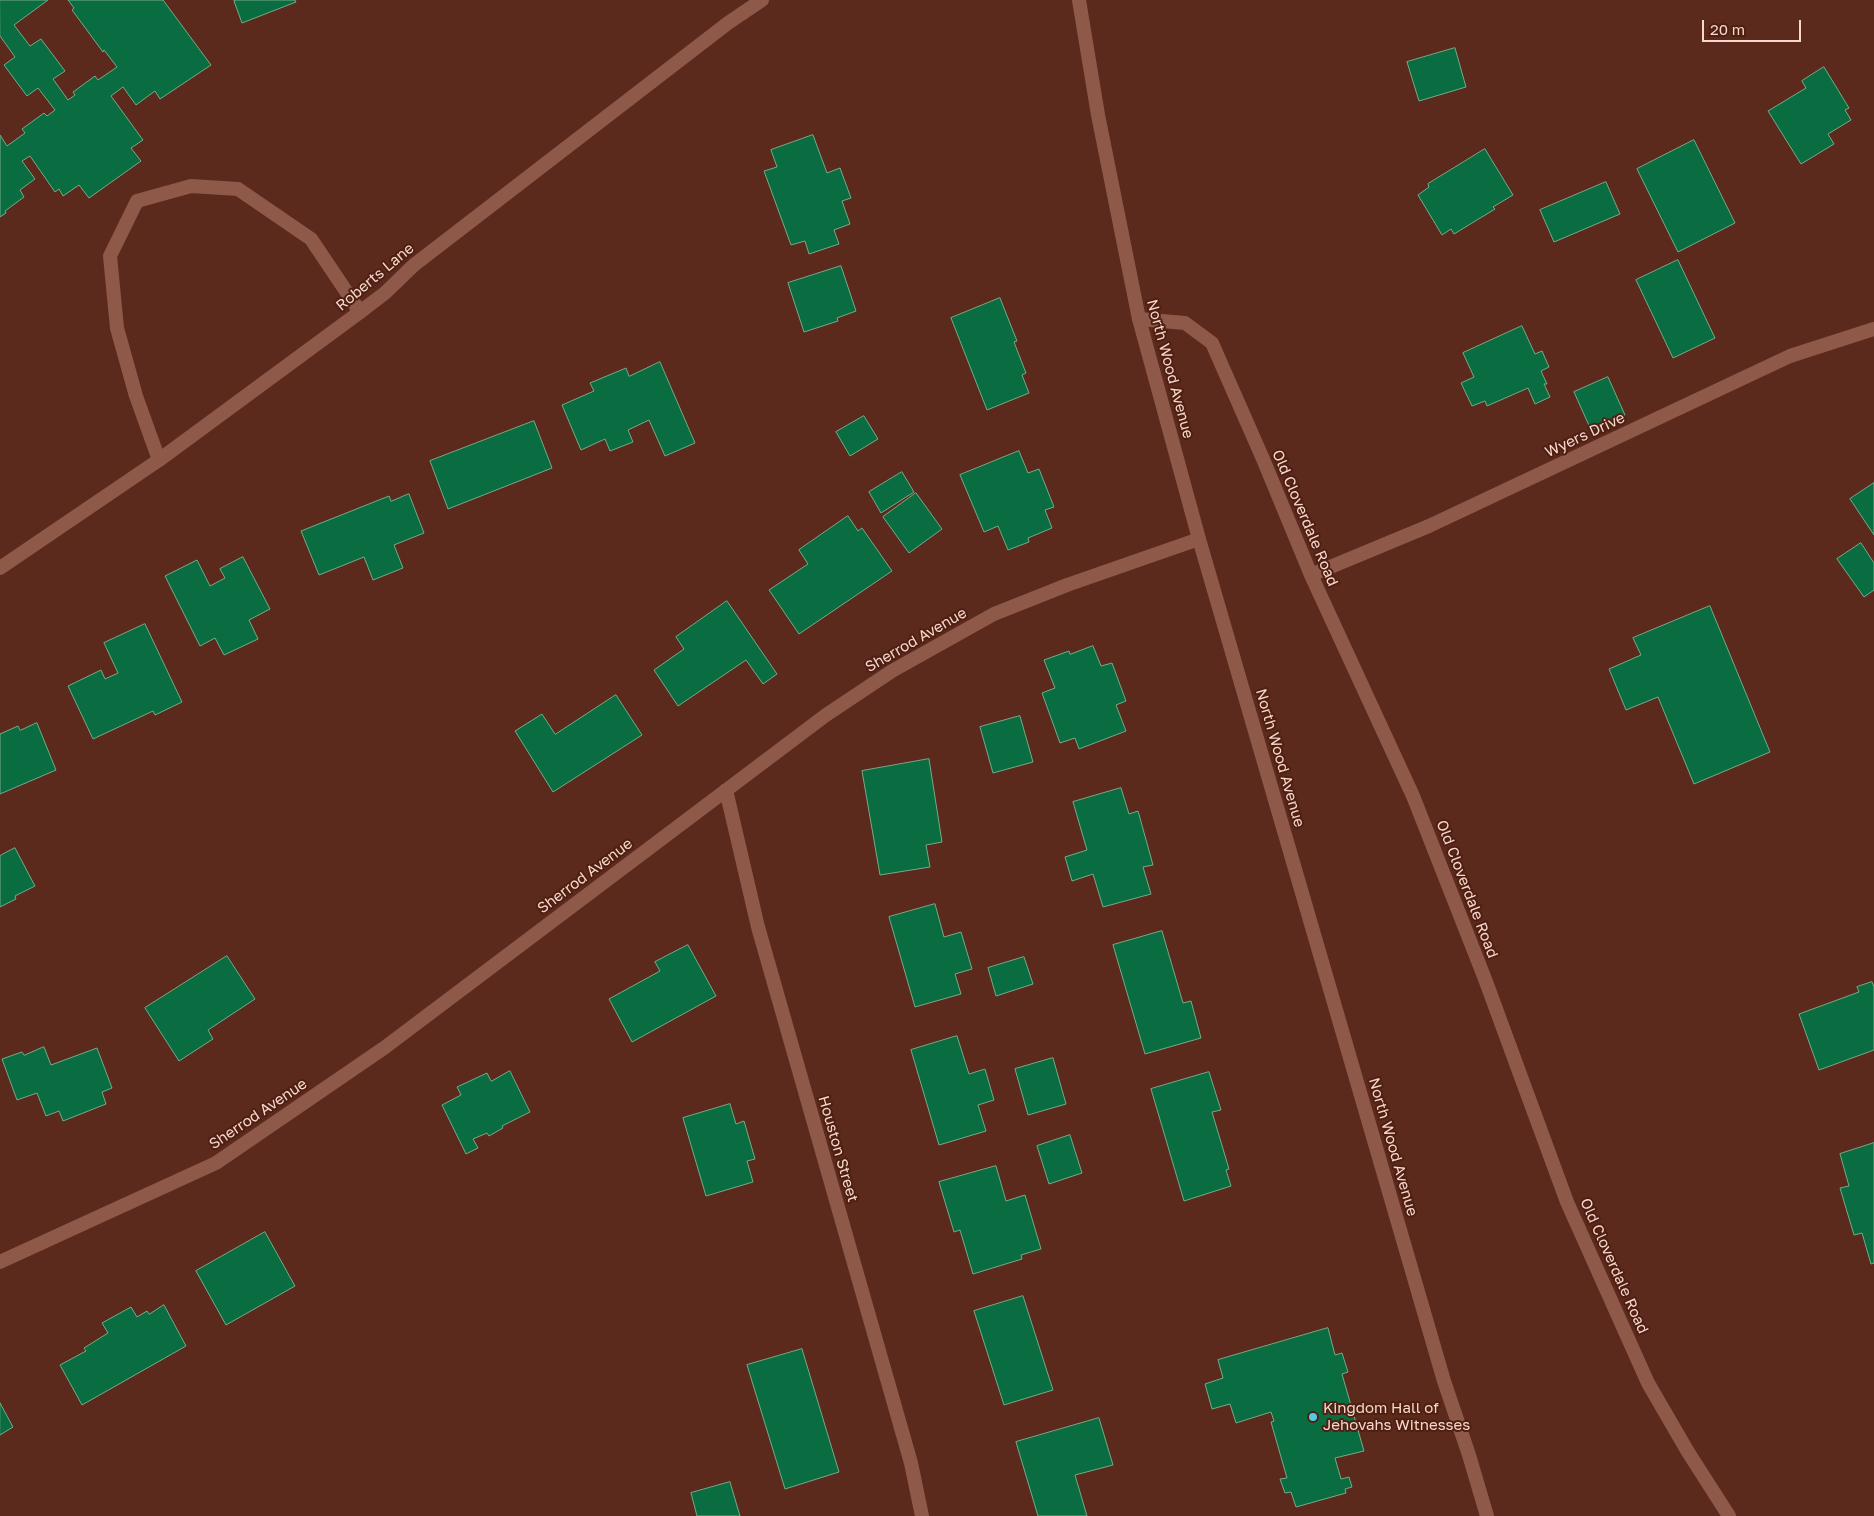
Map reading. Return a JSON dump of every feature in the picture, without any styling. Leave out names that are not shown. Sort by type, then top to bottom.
[{"type":"street","name":"Roberts Lane","points":[[0,568],[159,460],[360,312],[385,293],[422,259],[720,29],[762,0]]},
{"type":"street","name":"North Wood Avenue","points":[[1079,0],[1098,115],[1139,320],[1199,539],[1444,1381],[1487,1516]]},
{"type":"street","points":[[159,460],[136,396],[117,328],[110,256],[138,201],[191,186],[238,189],[311,239],[360,312]]},
{"type":"street","name":"Old Cloverdale Road","points":[[1139,320],[1185,323],[1212,343],[1311,575],[1412,796],[1485,979],[1567,1202],[1648,1383],[1688,1452],[1729,1516]]},
{"type":"street","name":"Wyers Drive","points":[[1311,575],[1429,526],[1790,356],[1874,329]]},
{"type":"street","name":"Sherrod Avenue","points":[[0,1262],[216,1162],[384,1048],[826,715],[892,672],[994,614],[1066,585],[1199,539]]},
{"type":"street","name":"Houston Street","points":[[726,790],[758,927],[911,1463],[922,1516]]},
{"type":"building","points":[[0,0],[48,0],[14,25],[30,46],[41,39],[65,71],[53,79],[68,100],[75,95],[73,92],[95,76],[98,80],[117,67],[104,50],[103,52],[72,10],[74,8],[68,0],[163,0],[211,65],[160,99],[155,91],[136,105],[123,87],[111,96],[143,140],[131,148],[141,161],[89,198],[79,185],[63,196],[59,189],[55,192],[30,156],[22,161],[35,179],[20,190],[24,197],[0,217],[0,135],[7,146],[25,133],[22,129],[44,113],[47,116],[55,110],[38,88],[27,96],[4,65],[15,57],[0,36]]},
{"type":"building","points":[[295,0],[296,2],[242,23],[234,1]]},
{"type":"building","points":[[1455,48],[1466,87],[1419,101],[1407,62]]},
{"type":"building","points":[[1824,67],[1849,108],[1845,110],[1851,120],[1828,134],[1834,144],[1801,164],[1768,111],[1806,88],[1802,81]]},
{"type":"building","points":[[813,135],[827,173],[840,168],[851,198],[842,201],[850,224],[834,230],[839,244],[809,254],[805,241],[791,245],[764,171],[777,167],[771,150]]},
{"type":"building","points":[[1694,140],[1735,223],[1678,252],[1637,169]]},
{"type":"building","points":[[1485,149],[1513,195],[1493,207],[1495,209],[1454,234],[1451,229],[1442,235],[1418,195],[1429,187],[1428,184]]},
{"type":"building","points":[[1606,182],[1620,214],[1554,242],[1540,210]]},
{"type":"building","points":[[1678,260],[1715,338],[1673,358],[1636,280]]},
{"type":"building","points":[[841,266],[856,311],[837,318],[838,321],[804,332],[788,283]]},
{"type":"building","points":[[1000,298],[1017,341],[1014,342],[1026,373],[1022,375],[1029,393],[987,410],[951,318]]},
{"type":"building","points":[[1522,326],[1535,354],[1542,351],[1549,367],[1541,371],[1550,397],[1535,404],[1528,388],[1487,406],[1485,401],[1472,406],[1461,383],[1474,377],[1463,353]]},
{"type":"building","points":[[660,362],[695,443],[665,456],[649,420],[628,430],[633,442],[610,451],[605,439],[581,450],[562,405],[594,391],[590,383],[626,368],[629,376]]},
{"type":"building","points":[[1608,377],[1625,415],[1591,430],[1574,392]]},
{"type":"building","points":[[864,416],[878,439],[850,456],[836,432]]},
{"type":"building","points":[[534,421],[552,468],[448,509],[430,461]]},
{"type":"building","points":[[1019,451],[1028,473],[1039,469],[1054,507],[1045,510],[1052,528],[1028,538],[1029,542],[1008,550],[998,526],[984,532],[960,475]]},
{"type":"building","points":[[902,472],[914,492],[881,513],[869,492]]},
{"type":"building","points":[[1874,483],[1874,535],[1850,499]]},
{"type":"building","points":[[916,493],[942,529],[909,553],[883,517]]},
{"type":"building","points":[[409,494],[424,533],[394,545],[403,568],[373,580],[364,557],[319,575],[301,531],[389,496],[391,501]]},
{"type":"building","points":[[848,516],[858,531],[862,528],[892,571],[799,634],[769,590],[808,564],[799,550]]},
{"type":"building","points":[[1861,543],[1874,563],[1874,590],[1864,597],[1837,559]]},
{"type":"building","points":[[243,557],[270,609],[249,620],[258,639],[224,655],[215,638],[200,646],[165,576],[197,560],[210,586],[225,578],[220,569]]},
{"type":"building","points":[[727,601],[777,674],[763,684],[746,660],[678,706],[654,670],[684,649],[676,637]]},
{"type":"building","points":[[1710,606],[1770,752],[1694,784],[1658,697],[1626,710],[1609,669],[1641,655],[1633,638]]},
{"type":"building","points":[[145,624],[182,702],[155,715],[153,711],[93,739],[68,686],[101,670],[105,679],[118,673],[104,643]]},
{"type":"building","points":[[1093,646],[1101,666],[1112,663],[1126,701],[1116,705],[1126,731],[1079,749],[1075,738],[1060,743],[1042,693],[1055,688],[1044,660],[1069,651],[1070,654]]},
{"type":"building","points":[[616,695],[642,735],[553,792],[515,731],[542,714],[555,734]]},
{"type":"building","points":[[1020,716],[1033,762],[993,773],[980,727]]},
{"type":"building","points":[[37,723],[56,770],[0,794],[0,734],[18,726],[20,730]]},
{"type":"building","points":[[929,759],[942,842],[926,845],[930,867],[880,875],[862,771]]},
{"type":"building","points":[[1121,788],[1129,814],[1138,811],[1153,865],[1143,867],[1151,894],[1103,907],[1093,874],[1072,881],[1065,857],[1087,850],[1073,802]]},
{"type":"building","points":[[15,848],[35,886],[15,896],[16,899],[0,907],[0,856]]},
{"type":"building","points":[[935,904],[944,937],[961,932],[972,969],[955,974],[961,994],[915,1007],[889,917]]},
{"type":"building","points":[[1162,931],[1183,1003],[1191,1001],[1201,1038],[1145,1054],[1113,945]]},
{"type":"building","points":[[688,945],[716,996],[632,1042],[609,999],[660,971],[655,962]]},
{"type":"building","points":[[227,956],[255,999],[208,1030],[213,1039],[179,1061],[145,1008]]},
{"type":"building","points":[[1024,957],[1033,984],[996,996],[988,968]]},
{"type":"building","points":[[1872,982],[1874,987],[1874,1050],[1819,1070],[1799,1014],[1859,992],[1857,987]]},
{"type":"building","points":[[957,1036],[969,1074],[985,1069],[994,1100],[978,1105],[986,1131],[939,1145],[911,1050]]},
{"type":"building","points":[[44,1047],[51,1065],[97,1048],[112,1088],[102,1092],[106,1104],[63,1121],[59,1111],[46,1116],[37,1093],[17,1100],[2,1059],[22,1052],[24,1055]]},
{"type":"building","points":[[1053,1058],[1066,1104],[1028,1115],[1015,1069]]},
{"type":"building","points":[[510,1071],[530,1112],[502,1126],[503,1128],[489,1136],[487,1133],[473,1139],[478,1148],[466,1154],[442,1105],[461,1095],[457,1087],[487,1073],[491,1081]]},
{"type":"building","points":[[1209,1072],[1221,1110],[1212,1112],[1229,1169],[1226,1170],[1231,1186],[1184,1201],[1151,1089]]},
{"type":"building","points":[[730,1104],[736,1124],[744,1121],[755,1159],[747,1161],[753,1182],[706,1196],[683,1118]]},
{"type":"building","points":[[1070,1135],[1082,1173],[1049,1184],[1037,1146]]},
{"type":"building","points":[[1874,1143],[1874,1263],[1871,1264],[1862,1233],[1854,1235],[1840,1188],[1849,1186],[1840,1154]]},
{"type":"building","points":[[996,1166],[1006,1201],[1025,1195],[1041,1249],[1021,1255],[1022,1259],[973,1274],[960,1230],[954,1232],[939,1182]]},
{"type":"building","points":[[265,1232],[295,1286],[226,1325],[196,1271]]},
{"type":"building","points":[[1023,1296],[1053,1390],[1004,1405],[974,1311]]},
{"type":"building","points":[[164,1305],[186,1346],[82,1405],[60,1365],[86,1351],[84,1348],[108,1333],[102,1323],[131,1307],[137,1317],[147,1311],[149,1314]]},
{"type":"building","name":"Kingdom Hall of Jehovahs Witnesses","points":[[1328,1328],[1335,1355],[1342,1353],[1348,1372],[1342,1374],[1364,1451],[1335,1458],[1341,1479],[1349,1477],[1352,1487],[1345,1489],[1346,1493],[1296,1507],[1291,1492],[1285,1493],[1280,1479],[1287,1478],[1271,1422],[1274,1421],[1271,1412],[1236,1423],[1230,1404],[1212,1409],[1205,1384],[1223,1378],[1218,1360]]},
{"type":"building","points":[[802,1349],[839,1472],[785,1489],[747,1365]]},
{"type":"building","points":[[0,1403],[13,1427],[0,1435]]},
{"type":"building","points":[[1099,1418],[1113,1465],[1075,1475],[1087,1516],[1038,1516],[1016,1442]]},
{"type":"building","points":[[730,1482],[740,1516],[697,1516],[691,1493]]},
{"type":"place","name":"Kingdom Hall of Jehovahs Witnesses","points":[[1313,1417]]}]
